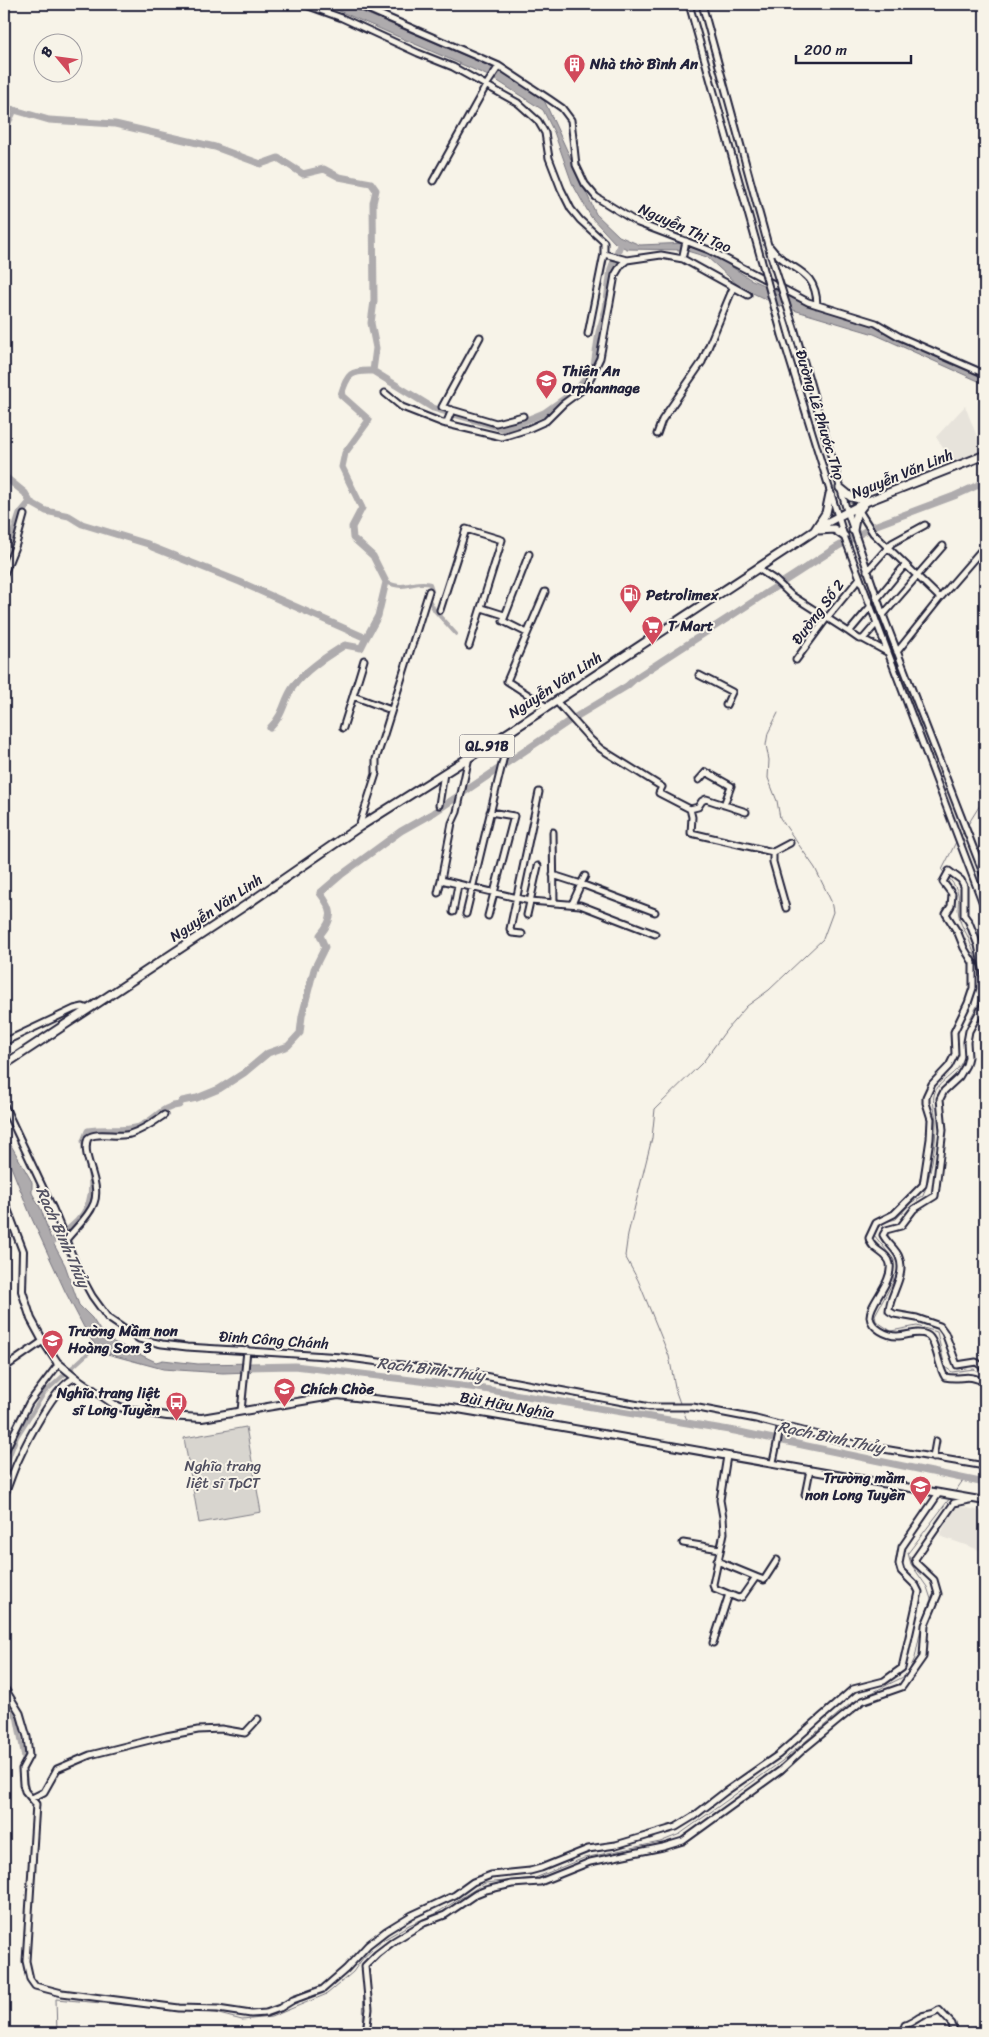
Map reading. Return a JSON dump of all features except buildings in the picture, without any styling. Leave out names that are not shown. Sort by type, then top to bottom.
[{"type":"highway","name":"Nguyễn Văn Linh","points":[[4,1065],[359,828],[503,736],[814,531],[868,501],[985,455]]},
{"type":"highway","points":[[840,488],[848,496],[868,501]]},
{"type":"highway","points":[[814,531],[826,513],[830,494]]},
{"type":"highway","points":[[853,530],[858,508]]},
{"type":"highway","points":[[814,531],[830,528],[844,536]]},
{"type":"main road","points":[[4,1202],[22,1251],[22,1291],[31,1319],[43,1341],[59,1363]]},
{"type":"main road","name":"Bùi Hữu Nghĩa","points":[[59,1363],[115,1405],[128,1410],[202,1418],[338,1395],[452,1408],[727,1456],[773,1462],[975,1499]]},
{"type":"main road","points":[[975,1499],[985,1500]]},
{"type":"street","points":[[303,4],[342,18],[488,83],[513,99],[538,121],[545,133],[549,158],[560,189],[575,215],[604,242],[605,255],[588,334]]},
{"type":"street","name":"Nguyễn Thị Tạo","points":[[356,4],[498,68],[546,96],[566,113],[571,120],[576,165],[582,180],[592,194],[647,228],[709,250],[808,302],[876,323],[900,337],[985,374]]},
{"type":"street","name":"Đường Lê Phước Thọ","points":[[689,4],[782,334],[837,517],[985,909]]},
{"type":"street","name":"Đường Lê Phước Thọ","points":[[702,4],[771,256],[853,530],[897,652],[985,878]]},
{"type":"street","points":[[433,181],[498,68]]},
{"type":"street","points":[[744,202],[755,198]]},
{"type":"street","points":[[684,254],[686,242]]},
{"type":"street","points":[[768,243],[778,256],[811,280],[817,292],[817,305]]},
{"type":"street","points":[[605,255],[625,260],[661,255],[683,259],[748,295]]},
{"type":"street","points":[[385,393],[402,407],[446,423],[502,437],[543,423],[563,404],[584,389],[598,363],[615,275],[625,260]]},
{"type":"street","points":[[657,434],[662,420],[702,362],[733,288]]},
{"type":"street","points":[[480,337],[439,406],[496,423],[523,416]]},
{"type":"street","points":[[446,423],[452,411]]},
{"type":"street","points":[[858,508],[873,532],[940,598]]},
{"type":"street","points":[[4,574],[16,544],[24,515]]},
{"type":"street","points":[[867,571],[892,543],[926,525]]},
{"type":"street","points":[[440,610],[466,529],[502,540],[470,646]]},
{"type":"street","points":[[883,615],[943,546]]},
{"type":"street","points":[[897,652],[940,598],[984,550]]},
{"type":"street","points":[[526,632],[503,622],[504,615],[529,554]]},
{"type":"street","points":[[877,598],[905,565]]},
{"type":"street","points":[[757,568],[826,619],[859,639],[864,639],[887,652]]},
{"type":"street","name":"Đường Số 2","points":[[796,660],[859,579]]},
{"type":"street","points":[[359,828],[376,774],[376,759],[428,591]]},
{"type":"street","points":[[545,592],[526,632],[507,682],[547,707]]},
{"type":"street","points":[[848,632],[870,607]]},
{"type":"street","points":[[482,608],[504,615]]},
{"type":"street","points":[[864,639],[876,624]]},
{"type":"street","points":[[343,728],[364,660]]},
{"type":"street","points":[[896,674],[905,672]]},
{"type":"street","points":[[699,675],[732,692],[726,705]]},
{"type":"street","points":[[353,696],[391,710]]},
{"type":"street","points":[[556,701],[601,749],[662,787],[659,793],[690,809],[698,807],[706,799],[746,812]]},
{"type":"street","points":[[466,914],[504,756],[503,736]]},
{"type":"street","points":[[438,893],[452,823],[457,812],[469,757]]},
{"type":"street","points":[[699,780],[706,772],[731,786],[724,805]]},
{"type":"street","points":[[439,805],[444,773]]},
{"type":"street","points":[[522,934],[510,931],[539,792]]},
{"type":"street","points":[[690,809],[692,817],[691,833],[694,835],[773,852],[790,844]]},
{"type":"street","points":[[488,916],[514,816],[490,812]]},
{"type":"street","points":[[553,832],[554,903]]},
{"type":"street","points":[[773,852],[773,862],[786,908]]},
{"type":"street","points":[[527,915],[538,866]]},
{"type":"street","points":[[985,978],[978,945],[969,922],[964,915],[964,886],[949,871],[943,882],[951,891],[952,898],[951,906],[946,914],[973,963],[973,988],[954,1032],[955,1054],[949,1066],[932,1084],[927,1095],[926,1103],[931,1119],[923,1185],[911,1195],[899,1210],[876,1223],[871,1231],[869,1240],[871,1246],[888,1260],[890,1264],[882,1292],[871,1311],[870,1318],[878,1329],[893,1336],[915,1333],[929,1336],[945,1377],[975,1377],[985,1383]]},
{"type":"street","points":[[553,875],[655,912]]},
{"type":"street","points":[[572,904],[585,876]]},
{"type":"street","points":[[441,880],[530,901],[584,906],[655,934]]},
{"type":"street","points":[[453,912],[458,885]]},
{"type":"street","points":[[979,892],[985,889]]},
{"type":"street","points":[[985,1002],[969,1031],[966,1065],[959,1077],[944,1091],[940,1099],[942,1130],[935,1196],[914,1209],[901,1226],[886,1230],[883,1235],[898,1254],[901,1262],[900,1278],[888,1310],[894,1314],[938,1325],[945,1333],[957,1365],[976,1362],[985,1368]]},
{"type":"street","points":[[4,1042],[74,1009],[88,1009]]},
{"type":"street","name":"Đinh Công Chánh","points":[[4,1105],[92,1296],[108,1318],[139,1339],[162,1344],[342,1357],[490,1377],[650,1407],[681,1406],[723,1412],[854,1444],[985,1466]]},
{"type":"street","points":[[65,1240],[89,1211],[95,1200],[95,1186],[86,1148],[88,1138],[93,1135],[131,1134],[164,1114]]},
{"type":"street","points":[[4,1368],[43,1341]]},
{"type":"street","points":[[241,1411],[247,1350]]},
{"type":"street","points":[[4,1453],[22,1414],[59,1363]]},
{"type":"street","points":[[4,1496],[20,1458],[55,1394],[69,1380],[77,1378]]},
{"type":"street","points":[[773,1462],[781,1426]]},
{"type":"street","points":[[933,1458],[936,1441]]},
{"type":"street","points":[[727,1456],[720,1500],[724,1533],[714,1586],[738,1598],[742,1597],[756,1577]]},
{"type":"street","points":[[805,1495],[810,1470]]},
{"type":"street","points":[[4,1687],[20,1712],[27,1738],[28,1756],[22,1771],[24,1788],[36,1804],[26,1961],[30,1978],[35,1986],[66,1994],[179,2008],[218,2009],[255,2014],[275,2010],[300,1997],[323,1989],[346,1969],[368,1945],[386,1931],[412,1914],[455,1894],[473,1882],[491,1875],[530,1871],[588,1850],[616,1845],[676,1827],[778,1756],[854,1689],[884,1681],[895,1674],[902,1668],[911,1621],[919,1596],[916,1586],[901,1571],[899,1564],[902,1547],[941,1494]]},
{"type":"street","points":[[366,2033],[369,2009],[365,1966],[394,1941],[424,1923],[445,1915],[476,1894],[486,1890],[512,1884],[540,1882],[590,1862],[683,1841],[780,1770],[862,1701],[902,1687],[923,1657],[925,1625],[938,1594],[936,1582],[915,1560],[954,1503],[956,1501],[968,1502],[975,1499]]},
{"type":"street","points":[[683,1543],[720,1549]]},
{"type":"street","points":[[718,1561],[764,1580],[777,1560]]},
{"type":"street","points":[[713,1643],[729,1594]]},
{"type":"street","points":[[32,1798],[44,1792],[57,1769],[90,1755],[198,1730],[221,1729],[245,1733],[258,1719]]},
{"type":"street","points":[[902,2033],[905,2025],[916,2021],[920,2017],[932,2016],[939,2010],[949,2020],[954,2033]]},
{"type":"shaded area","points":[[323,4],[344,4],[499,70],[544,100],[596,214],[619,236],[640,245],[688,243],[711,253],[750,279],[804,303],[878,327],[985,378],[985,384],[874,334],[780,306],[740,287],[707,257],[684,250],[627,249],[615,243],[591,217],[572,183],[554,132],[543,110],[493,78]]},
{"type":"shaded area","points":[[965,406],[983,452],[952,462],[936,437]]},
{"type":"shaded area","name":"Rạch Bình Thủy","points":[[4,1133],[32,1182],[32,1193],[41,1209],[51,1239],[65,1265],[79,1305],[92,1318],[105,1338],[156,1362],[163,1360],[198,1364],[259,1363],[250,1372],[223,1373],[163,1369],[100,1352],[88,1335],[65,1291],[32,1219],[4,1149]]},
{"type":"shaded area","points":[[954,1505],[985,1512],[985,1552],[940,1536]]},
{"type":"green space","name":"Nghĩa trang liệt sĩ TpCT","points":[[246,1427],[261,1512],[199,1523],[184,1438]]},
{"type":"waterway","points":[[4,107],[49,120],[115,124],[215,147],[261,164],[278,158],[303,174],[324,169],[339,177],[371,183],[376,190],[373,203],[374,301],[371,323],[376,348],[373,371],[433,408],[505,429],[544,413],[578,389],[594,366],[599,332],[606,309],[611,269],[620,245]]},
{"type":"waterway","points":[[4,131],[14,110]]},
{"type":"waterway","points":[[30,502],[46,511],[69,516],[82,524],[148,544],[240,582],[366,638],[378,616],[386,582],[373,556],[353,538],[352,527],[362,508],[342,467],[345,453],[369,420],[341,395],[345,382],[351,375],[360,371],[373,371]]},
{"type":"waterway","points":[[4,476],[25,493],[30,502],[20,514],[4,562]]},
{"type":"waterway","points":[[86,1150],[84,1141],[88,1131],[139,1127],[168,1108],[179,1105],[182,1101],[197,1098],[219,1089],[244,1073],[268,1053],[288,1046],[300,1033],[302,1016],[314,969],[325,947],[320,935],[330,918],[330,909],[320,893],[341,875],[401,831],[433,813],[569,721],[627,686],[637,677],[837,547],[874,526],[954,496],[985,482]]},
{"type":"waterway","points":[[386,582],[399,586],[419,583],[430,584],[432,590],[429,600],[435,611],[456,634]]},
{"type":"waterway","points":[[270,728],[279,717],[293,687],[304,675],[345,645],[361,648],[366,638]]},
{"type":"waterway","points":[[681,1406],[676,1392],[669,1356],[638,1280],[625,1256],[628,1234],[652,1138],[655,1109],[703,1062],[727,1029],[747,1006],[769,990],[823,939],[833,912],[831,901],[815,868],[780,818],[777,801],[768,778],[769,760],[766,745],[768,733],[778,713]]},
{"type":"waterway","points":[[967,826],[985,797]]},
{"type":"waterway","points":[[960,837],[965,830]]},
{"type":"waterway","points":[[945,874],[942,870],[956,842]]},
{"type":"waterway","points":[[948,877],[957,890],[958,913],[973,951],[981,983],[980,998],[967,1025],[965,1042]]},
{"type":"waterway","points":[[965,1053],[960,1066],[935,1092],[933,1100],[936,1123],[934,1150],[931,1169],[923,1196],[912,1202],[896,1219],[885,1222],[876,1229],[874,1235],[894,1260],[893,1282],[875,1315],[876,1321],[891,1331],[917,1326],[937,1332],[945,1367],[952,1372],[974,1369],[985,1376]]},
{"type":"waterway","points":[[51,1242],[77,1222],[88,1207],[92,1187],[91,1175]]},
{"type":"waterway","points":[[4,1471],[17,1437],[45,1392],[97,1345]]},
{"type":"waterway","name":"Rạch Bình Thủy","points":[[246,1367],[295,1366],[478,1388],[735,1431],[985,1483]]},
{"type":"waterway","points":[[683,1410],[688,1423]]},
{"type":"waterway","points":[[954,1493],[964,1479]]},
{"type":"waterway","points":[[57,2033],[56,1999],[215,2013],[242,2020],[271,2017],[327,1994],[353,1972],[363,1958],[383,1940],[409,1925],[435,1914],[485,1883],[535,1878],[584,1858],[660,1842],[680,1834],[782,1761],[850,1704],[907,1675],[915,1658],[922,1623],[931,1599],[927,1587],[911,1564],[908,1553],[950,1498]]},
{"type":"waterway","points":[[4,1701],[16,1718],[27,1790]]},
{"type":"waterway","points":[[363,2033],[364,1977]]},
{"type":"place","name":"Nhà thờ Bình An","points":[[574,83]]},
{"type":"place","name":"Thiên An Orphannage","points":[[546,399]]},
{"type":"place","name":"Petrolimex","points":[[630,614]]},
{"type":"place","name":"T Mart","points":[[652,645]]},
{"type":"place","name":"Trường Mầm non Hoàng Sơn 3","points":[[52,1359]]},
{"type":"place","name":"Chích Chòe","points":[[285,1408]]},
{"type":"place","name":"Nghĩa trang liệt sĩ Long Tuyền","points":[[176,1421]]},
{"type":"place","name":"Trường mầm non Long Tuyền","points":[[921,1506]]}]
